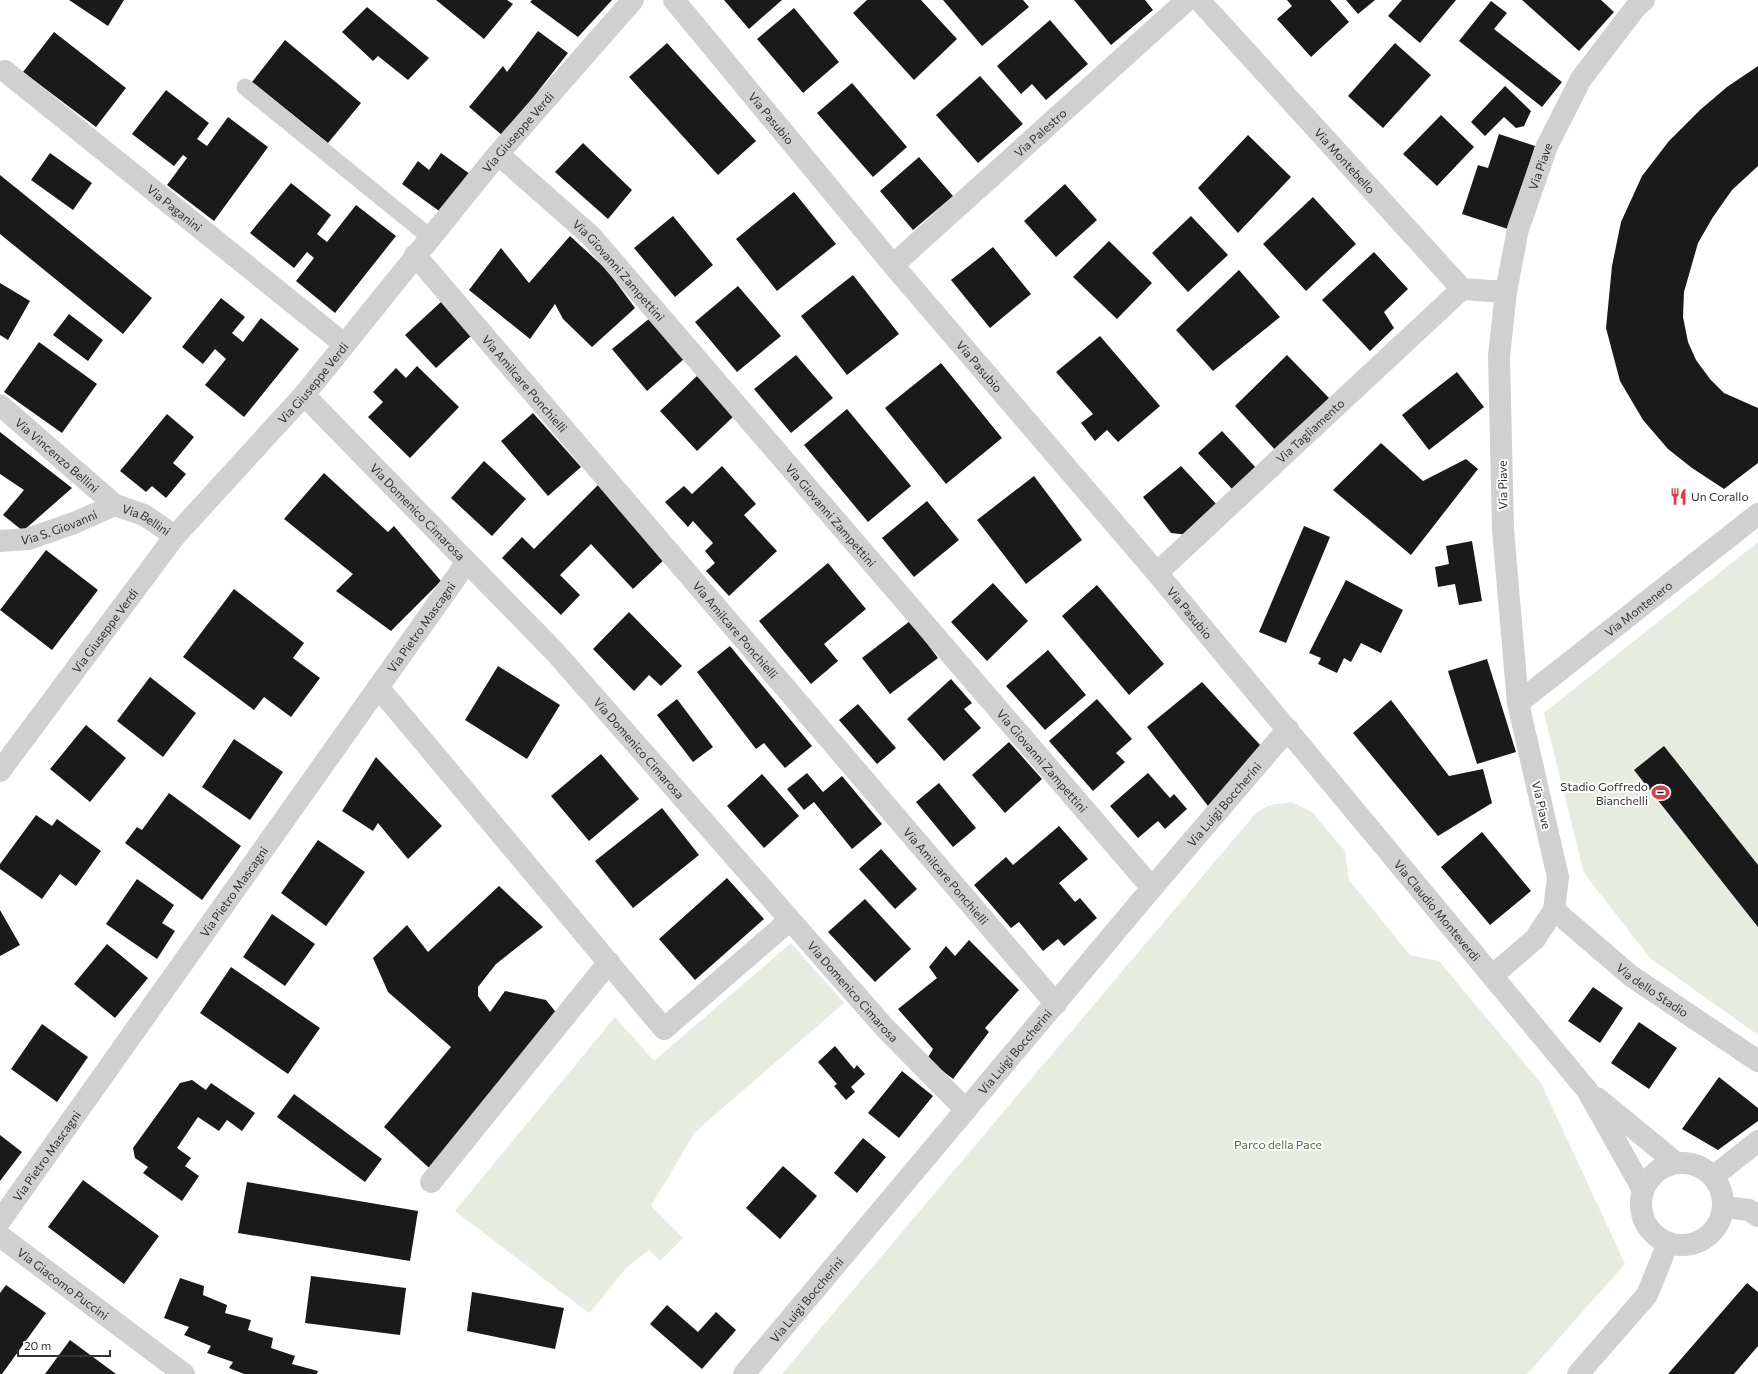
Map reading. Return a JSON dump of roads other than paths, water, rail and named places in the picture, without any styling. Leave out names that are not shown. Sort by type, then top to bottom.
[{"type":"street","name":"Via Giuseppe Verdi","points":[[0,771],[175,536],[304,395],[498,154],[633,0]]},
{"type":"street","name":"Via Pasubio","points":[[674,0],[893,265],[1157,573],[1288,730]]},
{"type":"street","name":"Via Palestro","points":[[893,265],[1187,0]]},
{"type":"street","name":"Via Montebello","points":[[1199,0],[1462,289]]},
{"type":"street","name":"Via Piave","points":[[1492,976],[1535,939],[1554,910],[1558,877],[1518,703],[1503,530],[1499,356],[1506,292],[1518,229],[1548,146],[1581,79],[1637,2]]},
{"type":"street","name":"Via Paganini","points":[[5,71],[344,344]]},
{"type":"street","name":"Via Giovanni Zampettini","points":[[498,154],[591,236],[1152,888]]},
{"type":"street","name":"Via Amilcare Ponchielli","points":[[416,255],[1056,1004]]},
{"type":"street","points":[[1462,289],[1506,292]]},
{"type":"street","name":"Via Tagliamento","points":[[1157,573],[1462,289]]},
{"type":"street","name":"Via Domenico Cimarosa","points":[[304,395],[555,652],[885,1028],[966,1110]]},
{"type":"street","name":"Via Vincenzo Bellini","points":[[0,405],[115,505]]},
{"type":"street","name":"Via Bellini","points":[[115,505],[144,515],[175,536]]},
{"type":"street","name":"Via S. Giovanni","points":[[0,541],[28,539],[74,523],[115,505]]},
{"type":"street","name":"Via Montenero","points":[[1518,703],[1758,514]]},
{"type":"street","name":"Via Pietro Mascagni","points":[[0,1221],[467,562]]},
{"type":"street","points":[[378,687],[664,1029],[790,920]]},
{"type":"street","name":"Via Luigi Boccherini","points":[[744,1374],[1152,888],[1288,730]]},
{"type":"street","name":"Via Claudio Monteverdi","points":[[1288,730],[1587,1090],[1643,1190]]},
{"type":"street","name":"Via dello Stadio","points":[[1554,910],[1631,976],[1758,1061]]},
{"type":"street","points":[[431,1182],[609,962]]},
{"type":"street","name":"Via Claudio Monteverdi","points":[[1587,1090],[1675,1162]]},
{"type":"street","points":[[1714,1176],[1758,1141]]},
{"type":"street","points":[[1675,1162],[1689,1162],[1703,1167],[1714,1176],[1720,1186],[1724,1207],[1721,1219],[1714,1230],[1705,1239],[1693,1244],[1681,1246],[1668,1243],[1656,1236],[1648,1227],[1642,1215],[1640,1202],[1643,1190],[1655,1172],[1675,1162]]},
{"type":"street","points":[[1724,1207],[1749,1210],[1758,1216]]},
{"type":"street","name":"Via Giacomo Puccini","points":[[0,1236],[184,1374]]},
{"type":"street","points":[[1578,1374],[1647,1295],[1668,1243]]},
{"type":"lane","points":[[245,87],[431,238]]},
{"type":"place","name":"Un Corallo","points":[[1678,496]]},
{"type":"place","name":"Stadio Goffredo Bianchelli","points":[[1661,793]]},
{"type":"park label","name":"Parco della Pace","points":[[1278,1144]]}]
